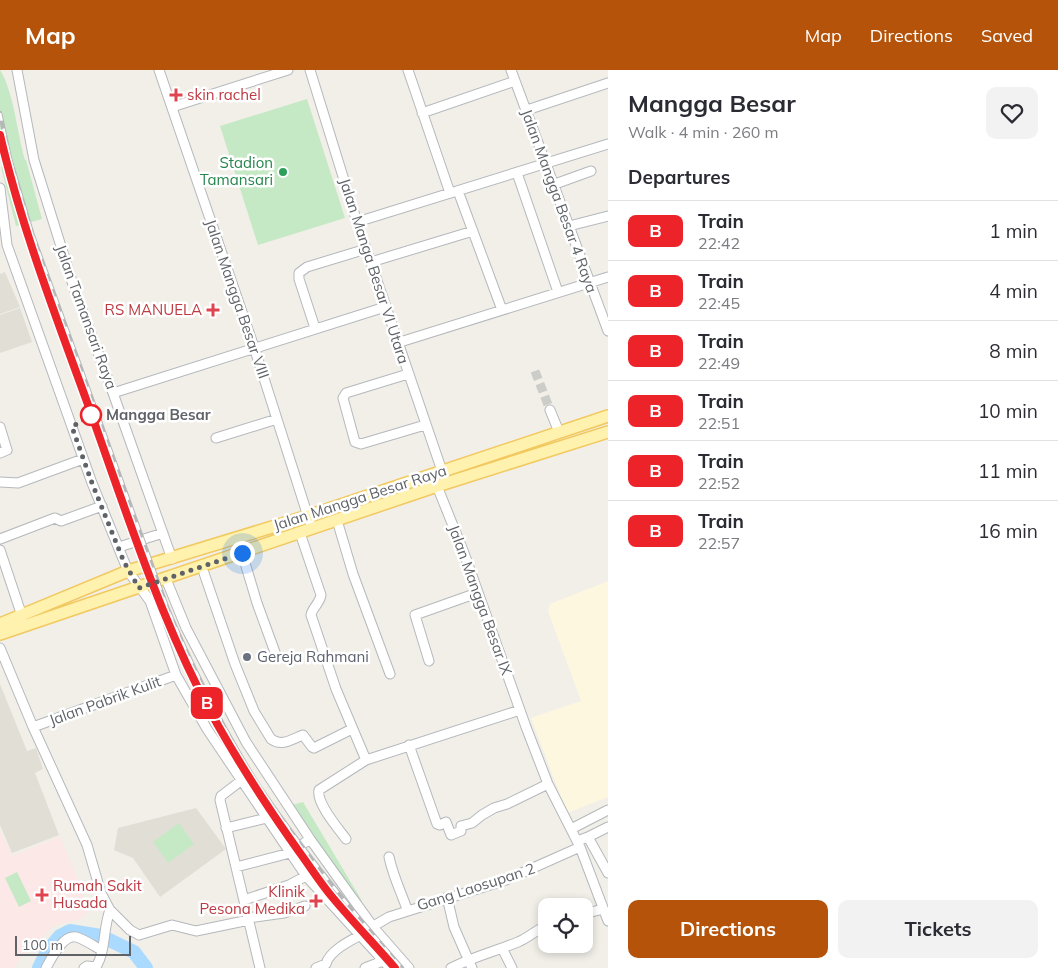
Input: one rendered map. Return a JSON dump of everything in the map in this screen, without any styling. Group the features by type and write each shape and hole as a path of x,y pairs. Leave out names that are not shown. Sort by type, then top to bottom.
{"main road":[{"name":"Jalan Mangga Besar Raya","path":"0,624 128,571 308,516 608,416"},
{"name":"Jalan Mangga Besar Raya","path":"0,634 312,529 368,513 437,486 595,439"},
{"path":"106,580 114,588 113,596"}],"street":[{"name":"Jalan Tamansari Raya","path":"17,70 34,160 74,288 172,559"},
{"name":"Jalan Mangga Besar VIII","path":"159,70 254,347 312,529"},
{"path":"172,107 288,70"},
{"name":"Jalan Manga Besar VI Utara","path":"310,70 357,222 425,425 437,472"},
{"path":"408,70 422,112 454,192 473,231 501,308"},
{"name":"Jalan Mangga Besar 4 Raya","path":"511,70 555,184 589,283 608,331"},
{"path":"422,112 515,81"},
{"path":"526,110 608,83"},
{"path":"357,222 608,144"},
{"path":"555,184 591,171"},
{"path":"517,173 558,292"},
{"path":"0,188 4,247 83,459 128,571 150,601 176,675 207,729 306,876 390,968"},
{"path":"569,226 608,216"},
{"path":"371,262 473,231"},
{"path":"315,328 299,279 301,270 366,249"},
{"path":"397,343 501,308 608,277"},
{"path":"113,393 385,307"},
{"path":"408,374 344,395 343,398 355,442 361,444 425,425"},
{"path":"550,410 559,432"},
{"path":"216,438 277,419"},
{"path":"0,427 7,450 0,453"},
{"path":"0,482 18,483 83,459"},
{"name":"Jalan Mangga Besar IX","path":"437,472 437,486 464,553 526,727 548,784 573,828"},
{"path":"0,539 55,518 61,521 102,506"},
{"path":"339,526 353,574 390,674"},
{"path":"119,547 163,533"},
{"path":"300,533 322,596 320,602 310,615 352,729 366,760"},
{"path":"0,550 22,616"},
{"path":"242,553 257,603 276,655"},
{"path":"204,573 235,664 254,710 271,739 282,743 303,735 312,748 314,748 352,729"},
{"path":"166,579 186,628 246,742 310,839 409,968"},
{"path":"430,661 415,615 477,593"},
{"path":"0,648 33,727 80,828 102,893 110,910 130,930 139,935 172,925 196,931 284,913 305,906"},
{"name":"Jalan Pabrik Kulit","path":"33,727 176,675"},
{"path":"346,839 321,804 318,791 366,760 520,710"},
{"name":"Jalan Mangga Besar IX","path":"526,727 529,727 534,734 573,828"},
{"path":"409,745 437,824 440,825 446,822 451,835 461,831 461,826 472,823 494,808 548,784"},
{"path":"242,780 220,797 220,805 260,968"},
{"path":"608,810 573,828 608,921"},
{"path":"226,828 267,818"},
{"name":"Gang Laosupan 2","path":"316,968 326,964 327,959 335,950 376,926 388,916 506,880 579,844 608,827"},
{"path":"588,837 608,873"},
{"path":"236,867 290,853 310,839"},
{"path":"389,857 394,878 398,883 407,910"},
{"path":"244,900 282,887 306,876"},
{"path":"447,897 454,927 470,964"},
{"path":"593,912 603,909"},
{"path":"84,968 87,966 97,967 100,960 106,920 110,910"},
{"path":"451,968 470,964 521,941 538,930"},
{"path":"46,968 59,946 69,938 75,937 101,949"},
{"path":"502,948 512,968"},
{"path":"366,968 383,960"}],"shaded area":[{"path":"5,272 20,307 0,314 0,274"},
{"path":"20,308 32,342 0,353 0,315"},
{"path":"608,581 608,797 567,813 531,718 581,701 548,611 550,604"},
{"path":"0,684 27,751 36,748 43,769 35,773 59,835 12,853 0,825"},
{"path":"196,808 226,849 160,897 133,858 114,850 118,828"},
{"name":"Rumah Sakit Husada","path":"0,830 12,856 60,837 81,886 88,911 81,919 53,926 18,960 15,968 0,968"}],"green space":[{"path":"0,70 9,90 22,150 42,219 16,226 1,167 4,166 0,145"},
{"name":"Stadion Tamansari","path":"307,99 345,218 258,245 220,126"},
{"path":"303,802 362,901 352,906 288,806"},
{"path":"179,823 194,844 168,863 153,842"},
{"path":"17,872 31,901 19,907 5,878"},
{"path":"327,884 338,896 331,902 320,890"}],"waterway":[{"path":"39,968 48,950 60,936 70,931 101,936 134,952 146,968"}],"tunnel":[{"path":"535,371 550,410"}],"railway":[{"path":"0,113 10,159 32,233 167,607 187,653 221,721 259,786 292,833 328,879 402,968"}],"train":[{"name":"B","path":"0,135 28,235 47,292 135,536 162,608 182,653 226,739 270,811 332,897 395,968"}],"place":[{"name":"skin rachel","path":"176,95"},
{"name":"Stadion Tamansari","path":"283,172"},
{"name":"RS MANUELA","path":"213,310"},
{"name":"Mangga Besar","path":"91,415"},
{"name":"Gereja Rahmani","path":"247,657"},
{"name":"Rumah Sakit Husada","path":"42,895"},
{"name":"Klinik Pesona Medika","path":"316,901"}],"route":[{"path":"91,415 72,427 124,562 139,588 242,553"}]}
